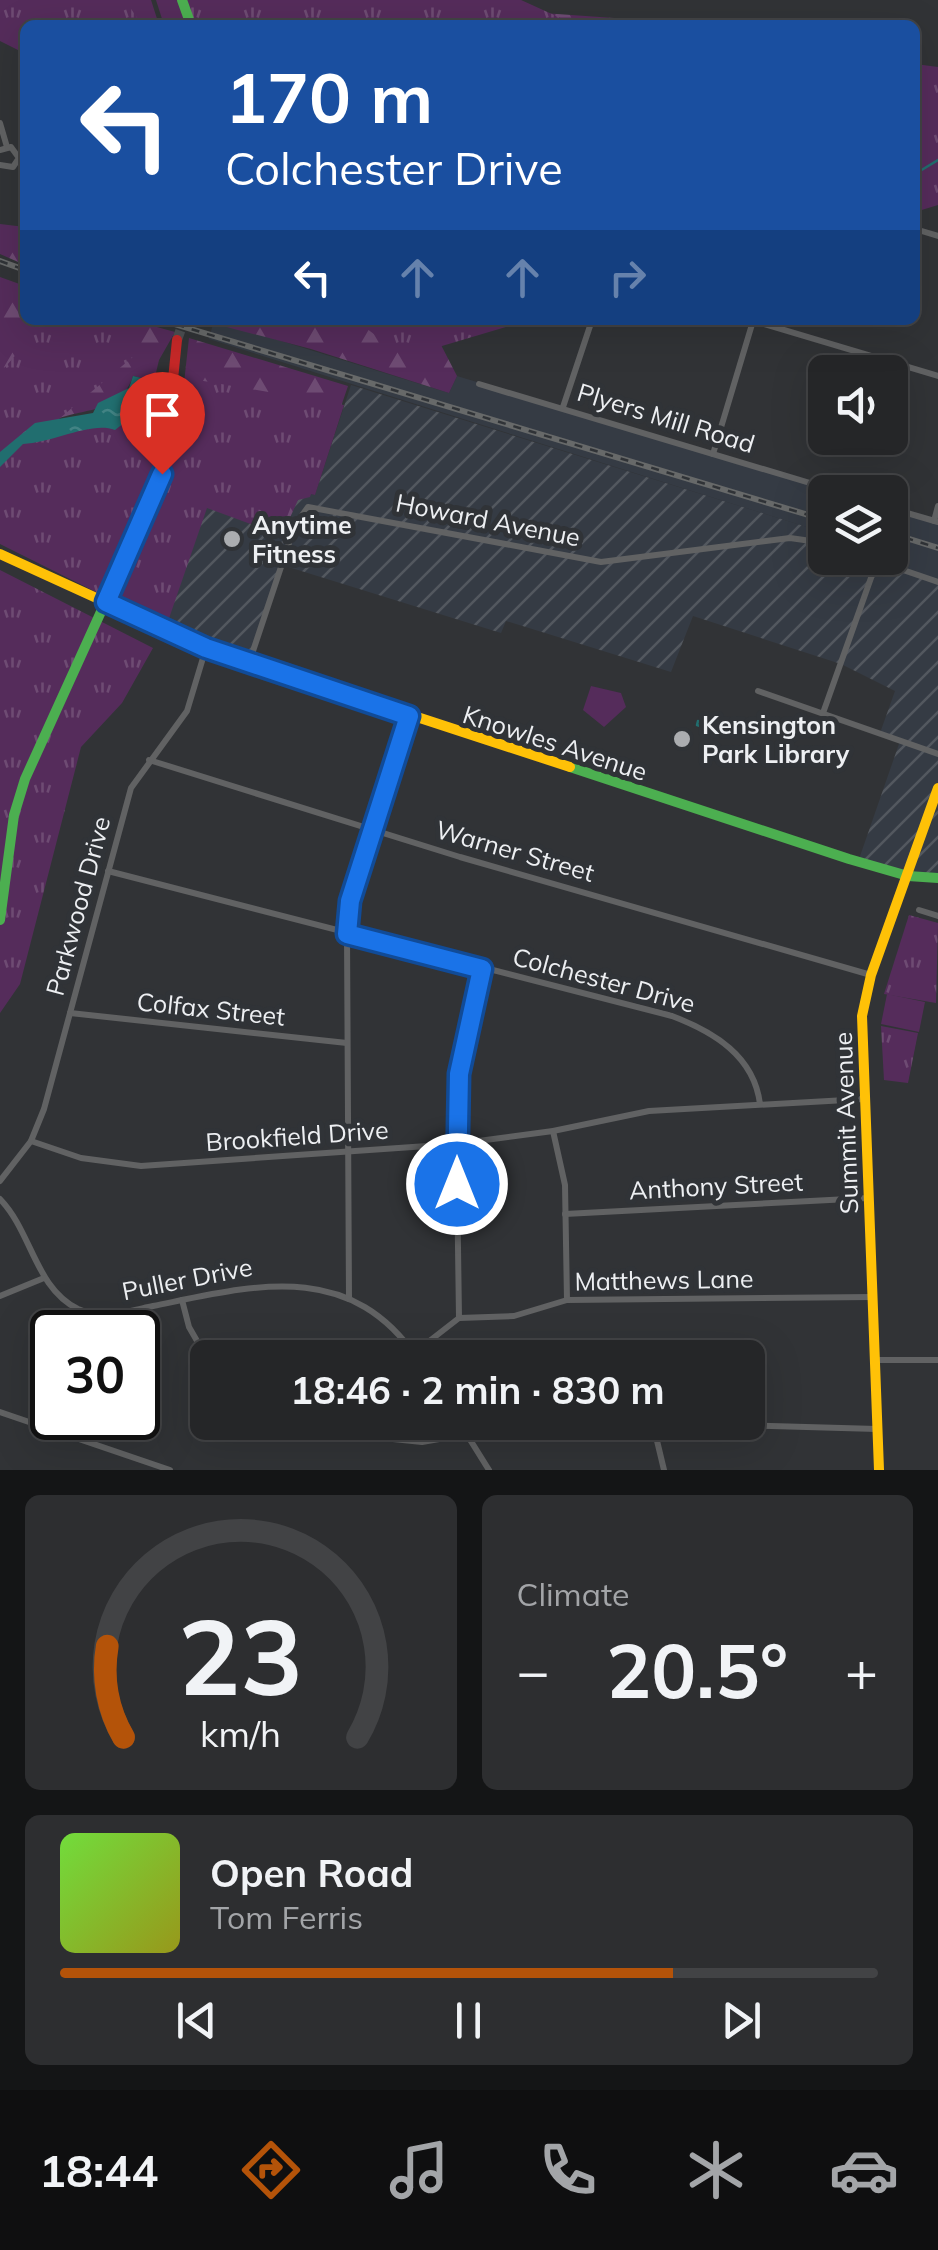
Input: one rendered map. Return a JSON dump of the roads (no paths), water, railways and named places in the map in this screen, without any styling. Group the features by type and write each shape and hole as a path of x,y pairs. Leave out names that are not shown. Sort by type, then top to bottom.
{"street":[{"path":"0,122 4,148 16,151 18,162 10,168 0,166"},
{"path":"562,408 590,325"},
{"path":"713,454 751,325"},
{"path":"769,325 938,376"},
{"path":"0,920 14,816 25,779 162,474 177,340"},
{"name":"Plyers Mill Road","path":"480,384 808,482"},
{"path":"908,513 936,522 938,506"},
{"name":"Howard Avenue","path":"249,662 295,525 308,508 590,561 630,561 790,538 808,541"},
{"name":"Knowles Avenue","path":"0,554 206,648 908,876 938,878"},
{"path":"908,571 938,582"},
{"path":"824,713 873,575"},
{"name":"Parkwood Drive","path":"0,1180 31,1142 131,788 187,711 206,648"},
{"path":"758,691 938,754"},
{"path":"349,1299 350,901 409,716"},
{"name":"Warner Street","path":"149,760 373,830 871,974"},
{"name":"Summit Avenue","path":"878,1470 862,1016 871,974 938,788"},
{"name":"Colchester Drive","path":"108,871 701,1026 722,1040 753,1074 760,1104"},
{"path":"919,910 938,916"},
{"path":"433,1340 459,1318 459,1074 482,969"},
{"name":"Colfax Street","path":"70,1014 347,1043"},
{"name":"Brookfield Drive","path":"31,1142 80,1158 141,1166 456,1144 553,1131 649,1111 865,1099"},
{"path":"553,1131 564,1185 567,1300"},
{"name":"Anthony Street","path":"565,1214 869,1198"},
{"name":"Puller Drive","path":"0,1199 31,1246 44,1278 63,1300 82,1311 118,1314 273,1284 310,1286 349,1299 403,1340"},
{"path":"0,1296 44,1278"},
{"name":"Matthews Lane","path":"459,1318 514,1316 567,1300 872,1297"},
{"path":"182,1300 196,1340"},
{"path":"875,1360 938,1360"},
{"path":"0,1412 170,1470"},
{"path":"765,1426 877,1429"},
{"path":"470,1440 489,1470"},
{"path":"657,1440 664,1470"}],"water":[{"path":"133,376 154,381 153,400 115,430 95,428 23,444 0,467 0,452 35,423 93,413 98,403 129,388"}],"waterway":[{"path":"920,171 938,160"},
{"path":"698,721 697,725 735,737"}],"tunnel":[{"path":"177,340 182,325"}],"railway":[{"path":"0,261 20,268"},
{"path":"178,325 808,515"},
{"path":"908,539 938,548"}],"place":[{"name":"Anytime Fitness","path":"232,539"},
{"name":"Kensington Park Library","path":"682,739"}]}
